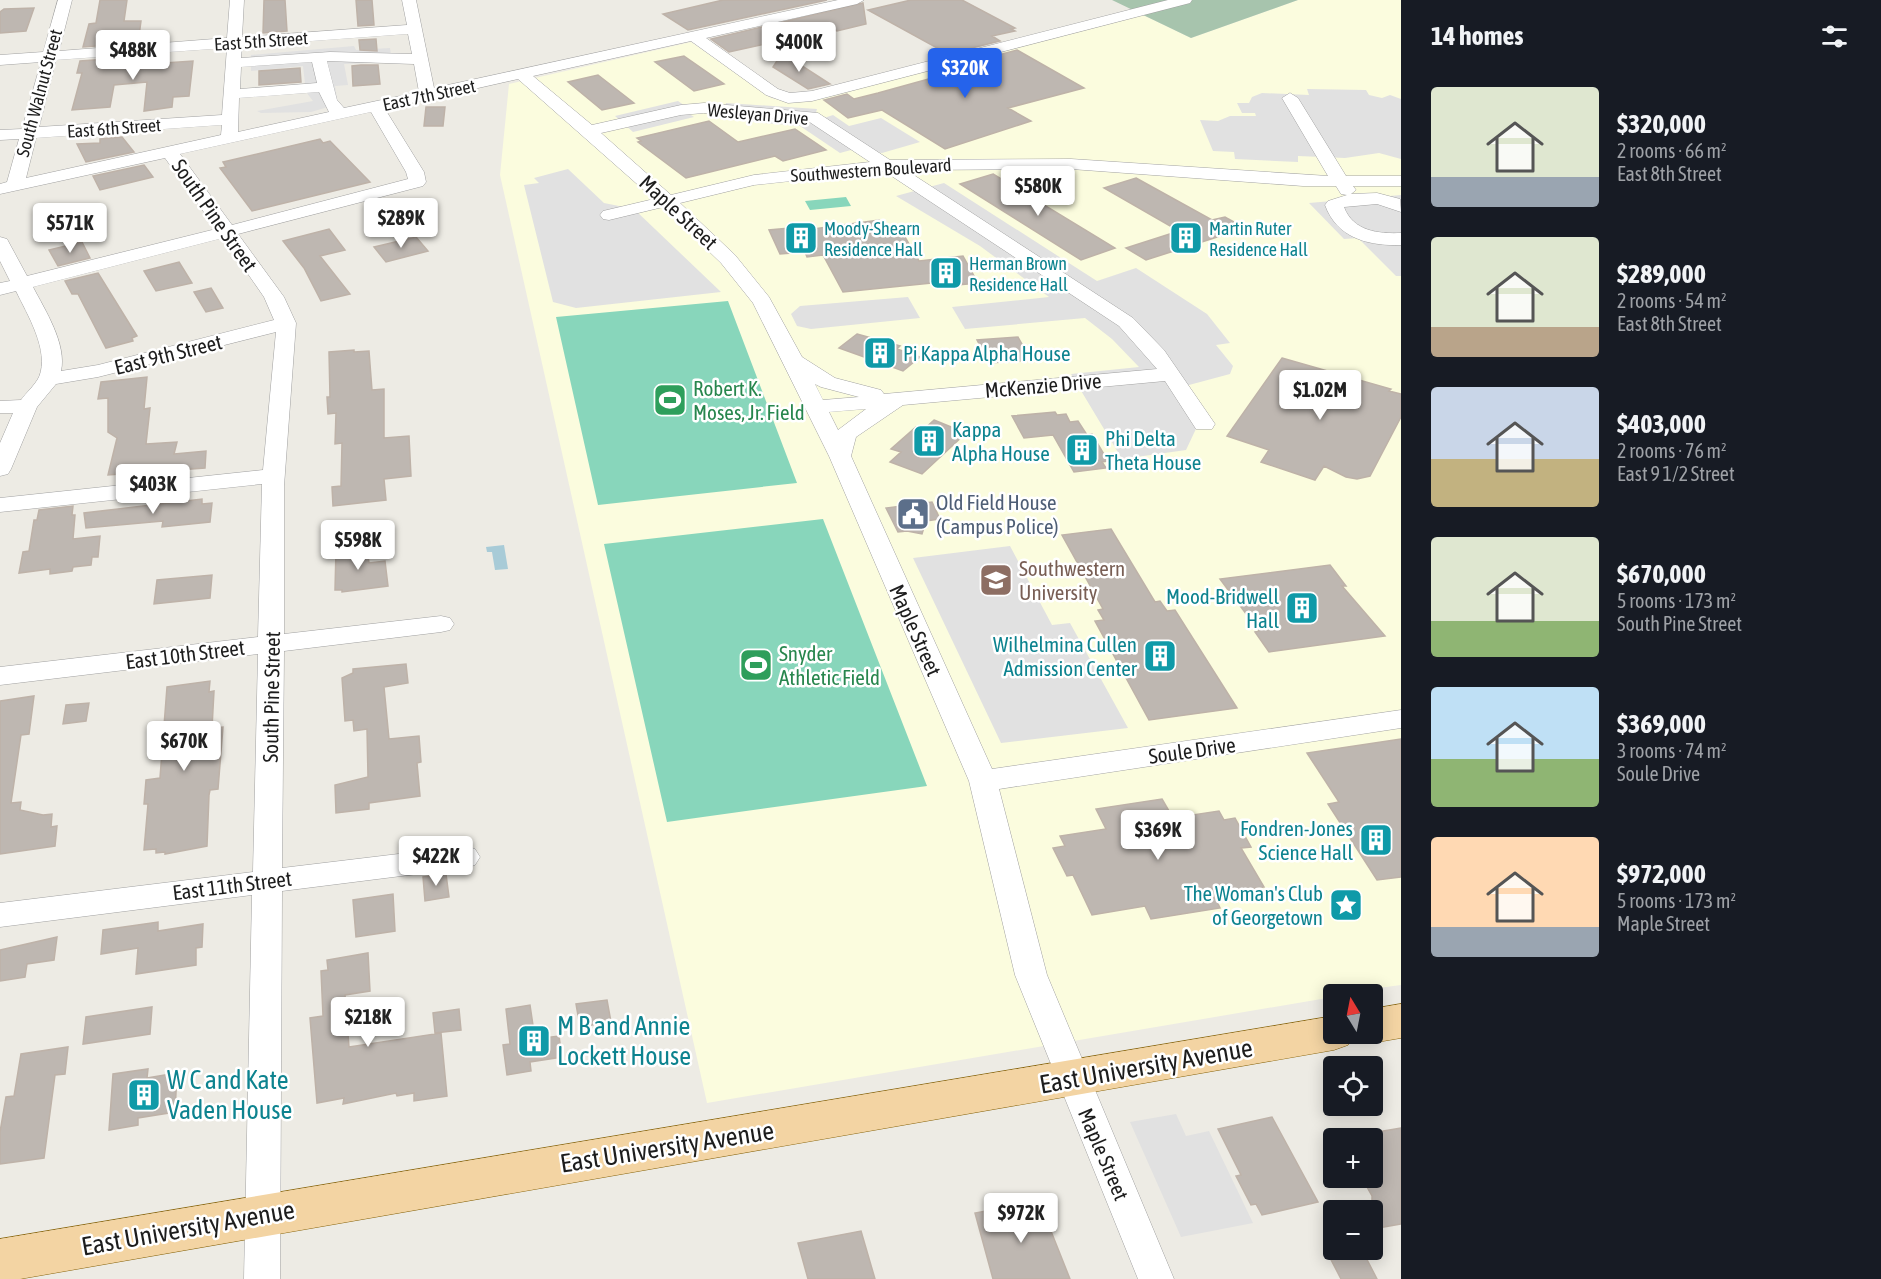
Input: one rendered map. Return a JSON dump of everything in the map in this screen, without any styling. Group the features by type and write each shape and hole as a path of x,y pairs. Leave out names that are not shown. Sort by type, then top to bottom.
{"main road":[{"path":"1383,1024 1401,1021"},
{"name":"East University Avenue","path":"0,1261 262,1214 1073,1080 1323,1035"}],"street":[{"name":"South Walnut Street","path":"7,187 27,133 65,0"},
{"path":"229,138 228,120 237,0"},
{"path":"409,0 428,96"},
{"name":"East 7th Street","path":"7,187 857,0"},
{"path":"1126,0 1146,10"},
{"path":"695,37 772,92 788,98 823,93 1185,0"},
{"name":"East 5th Street","path":"0,60 414,29"},
{"path":"232,63 355,55 393,60 420,59"},
{"path":"317,57 322,63 324,87 334,108 341,114"},
{"name":"Maple Street","path":"522,75 667,200 743,276 762,301 840,456 983,781 1031,975 1156,1279"},
{"path":"230,94 324,87"},
{"path":"1290,98 1339,182 1356,199"},
{"path":"0,289 403,188 417,182 415,172 376,106"},
{"name":"Wesleyan Drive","path":"588,131 681,110 727,109 812,116 1126,322 1157,354 1204,424"},
{"name":"East 6th Street","path":"0,135 228,120"},
{"name":"South Pine Street","path":"170,152 225,232 274,297 286,323 274,476 262,1279"},
{"name":"Southwestern Boulevard","path":"609,215 754,180 889,165 1071,164 1339,182 1401,181"},
{"path":"1401,207 1384,201 1356,199 1334,205 1340,219 1361,236 1401,239"},
{"path":"0,243 47,336 53,360 49,379 27,406 0,469"},
{"name":"East 9th Street","path":"49,379 98,371 286,323"},
{"name":"McKenzie Drive","path":"793,360 815,376 843,387 870,393 917,397"},
{"name":"McKenzie Drive","path":"817,407 1170,374"},
{"name":"McKenzie Drive","path":"840,456 846,434 874,413 917,397"},
{"path":"0,407 27,406"},
{"path":"0,505 274,476"},
{"name":"East 10th Street","path":"0,676 441,624"},
{"name":"Soule Drive","path":"983,781 1401,719"},
{"name":"East 11th Street","path":"0,915 465,856"}],"shaded area":[{"path":"1112,0 1298,0 1191,38"},
{"name":"Southwestern University","path":"1298,0 1401,0 1401,985 1383,987 1383,984 1323,984 1323,999 707,1103 500,175 509,84 691,42 771,98 792,102 1143,15 1191,38"},
{"path":"354,46 356,50 390,48 392,62 344,64 348,85 335,86 338,104 311,112 261,113 257,111 313,101 306,92 303,66 251,71 251,55"},
{"path":"1307,89 1366,90 1369,95 1382,98 1390,95 1401,99 1401,159 1379,153 1345,158 1298,156 1298,162 1235,159 1234,152 1213,151 1200,120 1218,121 1230,116 1256,116 1255,113 1242,113 1237,103 1249,103 1252,97 1262,93 1309,95"},
{"path":"678,101 685,106 725,108 726,103 817,109 815,116 824,118 833,115 849,126 881,118 920,142 882,153 851,150 840,153 800,126 721,119 723,114 699,111 688,113 694,117 633,132 615,116"},
{"path":"568,169 604,203 634,209 721,292 576,308 553,302 524,185 539,183 534,178"},
{"path":"944,183 1097,281 1136,268 1207,314 1230,343 1216,345 1233,366 1230,374 1189,385 1186,392 1203,414 1186,450 1122,459 1071,374 1139,367 1112,339 1085,318 965,329 952,307 1049,297 980,246 896,196"},
{"path":"1401,195 1401,276 1396,276 1358,238 1344,239 1309,203"},
{"path":"908,297 920,318 811,329 797,326 791,314 800,306"},
{"path":"1010,546 1052,625 1070,623 1128,728 1001,743 913,558"},
{"path":"1176,1114 1186,1136 1209,1131 1253,1223 1181,1237 1130,1122"}],"green space":[{"path":"846,197 851,206 810,210 805,201"},
{"name":"Robert K. Moses, Jr. Field","path":"728,301 797,483 598,505 556,317"},
{"name":"Snyder Athletic Field","path":"823,519 927,786 667,822 604,544"}],"water":[{"path":"504,545 508,569 495,570 492,552 487,552 486,547"}],"building":[{"path":"100,0 127,0 124,21 141,21 138,43 83,47 89,24 96,23"},
{"path":"264,0 285,0 287,31 263,33"},
{"path":"356,0 372,0 374,25 358,26"},
{"path":"723,0 827,0 688,30 663,14"},
{"path":"911,0 962,0 1015,28 1011,29 1015,31 992,36 1000,41 948,54 868,10"},
{"path":"863,3 866,24 837,31 833,29 729,52 711,39"},
{"path":"34,8 26,31 0,33 0,12 4,9"},
{"path":"376,39 377,51 360,50 359,40"},
{"path":"1017,50 1084,88 1008,108 1031,121 945,149 882,110 848,118 824,100 847,94 854,99 878,93 972,67 965,64"},
{"path":"782,53 830,84 808,89 773,67"},
{"path":"164,55 164,63 193,61 189,96 173,97 172,107 144,111 147,82 114,85 110,107 72,110 82,73 77,73 80,61"},
{"path":"684,56 724,84 694,91 655,62"},
{"path":"378,65 380,84 353,86 352,66"},
{"path":"300,68 301,82 259,85 259,71"},
{"path":"598,75 634,103 602,110 568,82"},
{"path":"426,107 445,107 443,126 424,126"},
{"path":"709,121 738,142 795,129 826,150 783,161 775,156 686,178 638,142 641,141 637,138"},
{"path":"122,137 134,152 86,162 77,144 100,143 100,139"},
{"path":"320,139 323,143 330,141 370,182 252,211 220,168 226,167 223,162"},
{"path":"144,165 153,177 100,190 93,176"},
{"path":"993,174 1115,248 1081,260 960,184"},
{"path":"1136,178 1212,220 1225,217 1245,228 1146,260 1126,248 1179,231 1104,188"},
{"path":"879,220 883,226 898,225 919,261 963,256 978,283 935,287 932,283 843,292 823,255 807,257 805,252 780,254 769,230 812,226 813,229"},
{"path":"329,229 345,250 320,256 350,294 321,301 304,268 283,241"},
{"path":"416,237 428,251 386,262 374,247"},
{"path":"82,242 90,258 58,266 49,250"},
{"path":"179,262 192,283 156,291 144,271"},
{"path":"98,273 137,336 132,338 133,341 106,348 78,294 72,294 65,281"},
{"path":"211,288 223,308 206,312 194,292"},
{"name":"Pi Kappa Alpha House","path":"857,334 900,346 897,349 920,357 903,371 839,348"},
{"path":"1018,337 1031,360 989,363 977,340"},
{"path":"354,350 354,352 369,351 372,390 384,389 384,438 409,436 411,476 384,479 386,500 333,506 332,487 341,486 342,443 335,444 336,413 328,414 329,352"},
{"path":"1282,358 1391,389 1389,391 1401,394 1401,417 1370,476 1357,479 1346,477 1324,466 1315,480 1261,462 1269,450 1227,436"},
{"path":"147,377 144,409 150,408 146,444 177,442 174,454 206,451 205,468 108,475 117,438 108,432 108,398 98,399 101,382"},
{"name":"Phi Delta Theta House","path":"1055,412 1057,415 1066,414 1070,422 1078,421 1087,435 1092,434 1108,461 1102,462 1106,468 1074,472 1053,435 1024,438 1012,416"},
{"name":"Kappa Alpha House","path":"934,420 966,433 922,474 890,462 901,452 891,449 916,427 923,430"},
{"path":"202,499 202,504 212,503 210,522 162,527 163,521 86,528 84,513"},
{"name":"Old Field House (Campus Police)","path":"932,502 940,519 926,521 922,534 898,532 886,508"},
{"path":"73,506 72,515 75,515 73,539 100,536 98,557 92,557 91,565 73,567 72,571 50,574 50,569 19,573 23,552 29,551 34,520 37,520 39,510"},
{"name":"Wilhelmina Cullen Admission Center","path":"1111,529 1155,602 1160,601 1167,611 1175,610 1237,708 1149,720 1095,621 1104,620 1098,610 1103,609 1062,535"},
{"path":"367,546 369,563 385,561 388,586 342,592 342,590 335,590 336,550"},
{"name":"Mood-Bridwell Hall","path":"1330,565 1346,586 1342,586 1385,636 1269,652 1255,632 1259,631 1220,579"},
{"path":"212,575 210,598 154,604 157,580"},
{"path":"406,664 408,683 384,687 389,739 419,736 421,762 417,763 420,796 369,803 369,809 336,813 335,785 368,777 367,729 354,731 353,720 345,721 342,678 353,673 353,669"},
{"path":"210,681 209,692 214,691 212,728 223,727 218,789 210,790 209,795 207,846 165,854 165,852 156,853 156,849 144,850 148,804 144,804 146,780 160,778 167,687"},
{"path":"34,696 29,734 21,735 11,803 21,802 20,810 43,815 52,814 51,827 57,826 55,846 0,854 0,701"},
{"path":"89,703 86,721 63,724 66,705"},
{"name":"Fondren-Jones Science Hall","path":"1401,739 1401,877 1377,880 1328,804 1339,802 1307,753"},
{"path":"1162,799 1173,818 1219,811 1224,820 1235,818 1251,847 1241,848 1264,887 1214,895 1220,908 1151,919 1145,906 1092,915 1073,875 1067,876 1053,848 1065,846 1060,836 1106,829 1096,809"},
{"path":"446,874 449,897 425,901 423,877"},
{"path":"393,894 395,931 356,937 353,900"},
{"path":"158,922 158,931 203,924 202,947 196,948 196,965 136,974 138,948 101,954 103,930"},
{"path":"57,937 54,960 27,964 25,977 0,981 0,950"},
{"path":"368,953 370,991 345,995 349,1047 441,1033 447,1096 414,1101 414,1093 397,1096 396,1093 343,1104 344,1098 317,1103 310,1018 323,1016 321,971 328,970 327,960"},
{"path":"607,1000 611,1022 580,1027 576,1004"},
{"name":"M B and Annie Lockett House","path":"530,1005 535,1039 559,1036 562,1057 530,1062 531,1071 507,1075 503,1045 510,1044 506,1009"},
{"path":"152,1007 150,1034 83,1044 86,1017"},
{"path":"459,1009 461,1030 435,1033 433,1013"},
{"path":"68,1047 65,1074 55,1075 44,1158 0,1164 0,1132 6,1097 14,1096 21,1054"},
{"name":"W C and Kate Vaden House","path":"148,1069 147,1078 177,1073 175,1112 138,1118 138,1125 109,1130 113,1074"},
{"path":"1272,1117 1318,1202 1262,1215 1256,1204 1251,1205 1236,1176 1241,1175 1218,1129"},
{"path":"1401,1128 1401,1224 1383,1227 1383,1200 1372,1200 1368,1188 1383,1188 1383,1131"},
{"path":"1039,1201 1070,1279 993,1279 975,1213"},
{"path":"861,1231 875,1279 808,1279 798,1243"},
{"path":"1331,1260 1367,1260 1377,1279 1341,1279"}],"place":[{"name":"Moody-Shearn Residence Hall","path":"801,238"},
{"name":"Martin Ruter Residence Hall","path":"1186,238"},
{"name":"Herman Brown Residence Hall","path":"946,273"},
{"name":"Pi Kappa Alpha House","path":"880,353"},
{"name":"Robert K. Moses, Jr. Field","path":"670,400"},
{"name":"Kappa Alpha House","path":"929,441"},
{"name":"Phi Delta Theta House","path":"1082,450"},
{"name":"Old Field House (Campus Police)","path":"913,514"},
{"name":"Southwestern University","path":"996,580"},
{"name":"Mood-Bridwell Hall","path":"1302,608"},
{"name":"Wilhelmina Cullen Admission Center","path":"1160,656"},
{"name":"Snyder Athletic Field","path":"756,665"},
{"name":"Fondren-Jones Science Hall","path":"1376,840"},
{"name":"The Woman's Club of Georgetown","path":"1346,905"},
{"name":"M B and Annie Lockett House","path":"534,1041"},
{"name":"W C and Kate Vaden House","path":"144,1095"}]}
